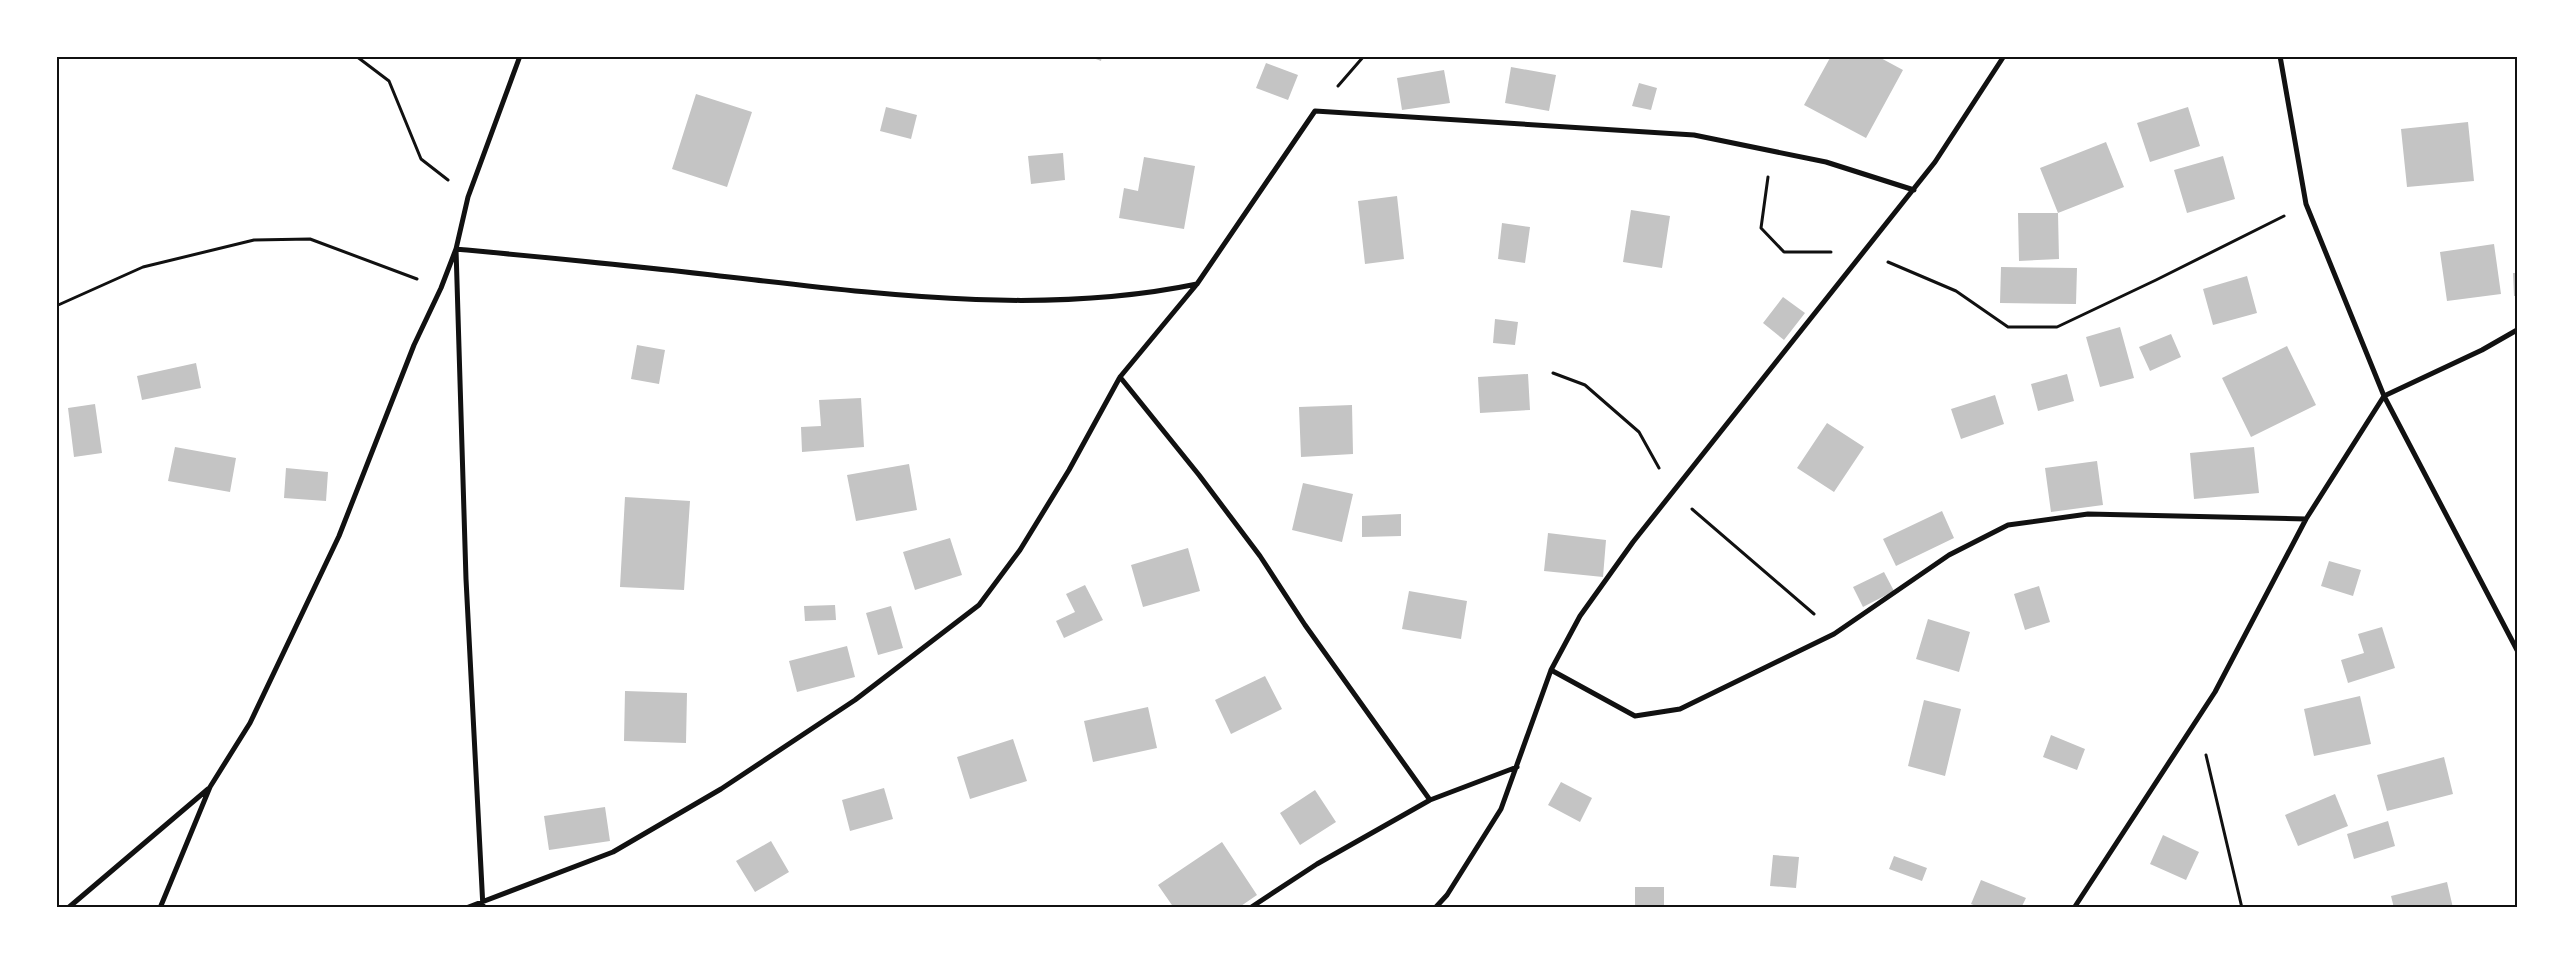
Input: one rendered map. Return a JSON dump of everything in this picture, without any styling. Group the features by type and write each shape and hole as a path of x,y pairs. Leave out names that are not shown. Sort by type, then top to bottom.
{"street":[{"path":"160,908 210,787 250,722 339,536 414,345 441,288 456,249 468,197 520,56"},
{"path":"1435,908 1447,895 1501,809 1551,670 1580,616 1633,542 1914,190 1965,118 2004,56"},
{"path":"2280,56 2306,204 2384,396 2517,650"},
{"path":"466,908 613,852 721,789 855,700 979,605 1020,550 1069,470 1120,377 1197,284 1315,111 1694,135 1826,162 1914,190"},
{"path":"456,249 814,287 978,300 1068,300 1159,292 1197,284"},
{"path":"456,249 466,579 482,902 484,908"},
{"path":"2074,908 2215,692 2306,519 2384,396 2482,350 2517,330"},
{"path":"1120,377 1199,475 1260,556 1305,625 1430,800"},
{"path":"1551,670 1635,716 1680,709 1834,634 1949,555 2008,525 2088,514 2306,519"},
{"path":"1250,908 1317,864 1430,800 1517,767"},
{"path":"68,908 210,787"}],"path":[{"path":"356,56 388,81 421,159 468,197"},
{"path":"1772,151 1760,228 1784,252 1863,252 1956,291 2008,326 2057,327 2156,280 2306,204"},
{"path":"56,306 142,266 254,240 310,239 441,288"},
{"path":"2197,719 2242,908"}],"building":[{"path":"1088,56 1102,56 1101,61"},
{"path":"1831,56 1877,56 1903,70 1866,138 1804,105"},
{"path":"1266,63 1298,75 1288,100 1256,88"},
{"path":"1511,67 1556,75 1549,111 1505,103"},
{"path":"1444,70 1450,103 1402,110 1397,78"},
{"path":"1639,83 1657,88 1651,110 1632,106"},
{"path":"696,94 752,112 727,187 672,169"},
{"path":"886,107 917,115 911,139 880,131"},
{"path":"2188,107 2200,146 2150,162 2137,123"},
{"path":"2468,122 2474,181 2407,187 2401,129"},
{"path":"2106,142 2124,187 2058,213 2040,168"},
{"path":"1063,153 1065,180 1031,184 1028,156"},
{"path":"2223,156 2235,199 2187,213 2174,170"},
{"path":"1144,157 1195,166 1184,229 1119,218 1124,188 1138,191"},
{"path":"1397,196 1404,259 1365,264 1358,201"},
{"path":"1631,210 1670,216 1662,268 1623,262"},
{"path":"2018,213 2058,213 2059,259 2019,261"},
{"path":"1502,223 1530,227 1525,263 1498,259"},
{"path":"2494,244 2501,294 2447,301 2440,252"},
{"path":"2001,267 2077,268 2076,304 2000,303"},
{"path":"2513,273 2517,273 2517,296 2514,296"},
{"path":"2247,276 2257,313 2213,325 2203,289"},
{"path":"1783,297 1805,313 1784,340 1763,323"},
{"path":"1495,319 1518,322 1515,345 1493,343"},
{"path":"2120,327 2134,378 2100,387 2086,337"},
{"path":"2171,334 2181,357 2150,371 2139,347"},
{"path":"637,345 665,350 659,384 631,379"},
{"path":"2287,346 2316,405 2251,437 2222,378"},
{"path":"196,363 201,388 142,400 137,376"},
{"path":"1528,374 1530,410 1480,413 1478,377"},
{"path":"2067,374 2074,401 2038,411 2031,384"},
{"path":"1995,395 2004,424 1961,439 1951,409"},
{"path":"861,398 864,447 802,452 801,427 821,426 819,400"},
{"path":"95,404 102,453 74,457 68,408"},
{"path":"1352,405 1353,454 1301,457 1299,407"},
{"path":"1827,423 1864,447 1834,492 1797,468"},
{"path":"175,447 236,458 230,492 168,481"},
{"path":"2254,447 2259,493 2194,499 2190,453"},
{"path":"2097,461 2103,505 2051,512 2045,468"},
{"path":"909,464 917,510 856,521 847,475"},
{"path":"286,468 328,472 326,501 284,498"},
{"path":"1303,483 1353,494 1342,542 1292,530"},
{"path":"625,497 690,501 684,590 620,587"},
{"path":"1942,511 1954,538 1896,566 1883,539"},
{"path":"1401,514 1401,536 1362,537 1362,516"},
{"path":"1548,533 1606,540 1603,577 1544,571"},
{"path":"950,538 962,575 915,590 903,552"},
{"path":"1188,548 1200,591 1143,607 1131,565"},
{"path":"2329,561 2361,570 2353,596 2321,586"},
{"path":"1884,572 1894,591 1863,607 1853,587"},
{"path":"1085,585 1103,620 1064,638 1056,621 1075,612 1066,594"},
{"path":"2039,586 2050,622 2025,630 2014,594"},
{"path":"1409,591 1467,601 1461,639 1402,629"},
{"path":"835,605 836,620 805,621 804,606"},
{"path":"891,606 903,648 878,655 866,613"},
{"path":"1928,619 1970,632 1959,672 1916,659"},
{"path":"2382,627 2395,668 2348,683 2341,660 2364,653 2358,634"},
{"path":"847,646 855,677 797,692 789,661"},
{"path":"1265,676 1282,709 1231,734 1215,700"},
{"path":"625,691 687,693 686,743 624,741"},
{"path":"2360,696 2371,744 2314,756 2304,709"},
{"path":"1924,700 1961,709 1945,776 1908,766"},
{"path":"1148,707 1157,748 1093,762 1084,721"},
{"path":"2051,735 2085,749 2077,770 2043,757"},
{"path":"1013,739 1027,781 970,799 957,757"},
{"path":"2444,757 2453,794 2387,811 2377,775"},
{"path":"1561,782 1592,798 1580,822 1548,805"},
{"path":"884,788 893,819 850,831 842,800"},
{"path":"1315,790 1336,822 1300,845 1280,813"},
{"path":"2335,794 2348,826 2298,846 2285,815"},
{"path":"605,807 610,841 549,850 544,816"},
{"path":"2388,821 2395,846 2354,859 2347,834"},
{"path":"2163,835 2199,852 2186,880 2150,864"},
{"path":"771,841 789,872 755,892 736,861"},
{"path":"1222,842 1257,895 1238,908 1174,908 1158,885"},
{"path":"1773,855 1799,857 1796,888 1770,886"},
{"path":"1894,856 1927,868 1922,881 1889,869"},
{"path":"1981,880 2026,898 2021,908 1981,908 1971,904"},
{"path":"2447,882 2453,908 2394,908 2391,896"},
{"path":"1635,887 1664,887 1664,908 1635,908"}]}
